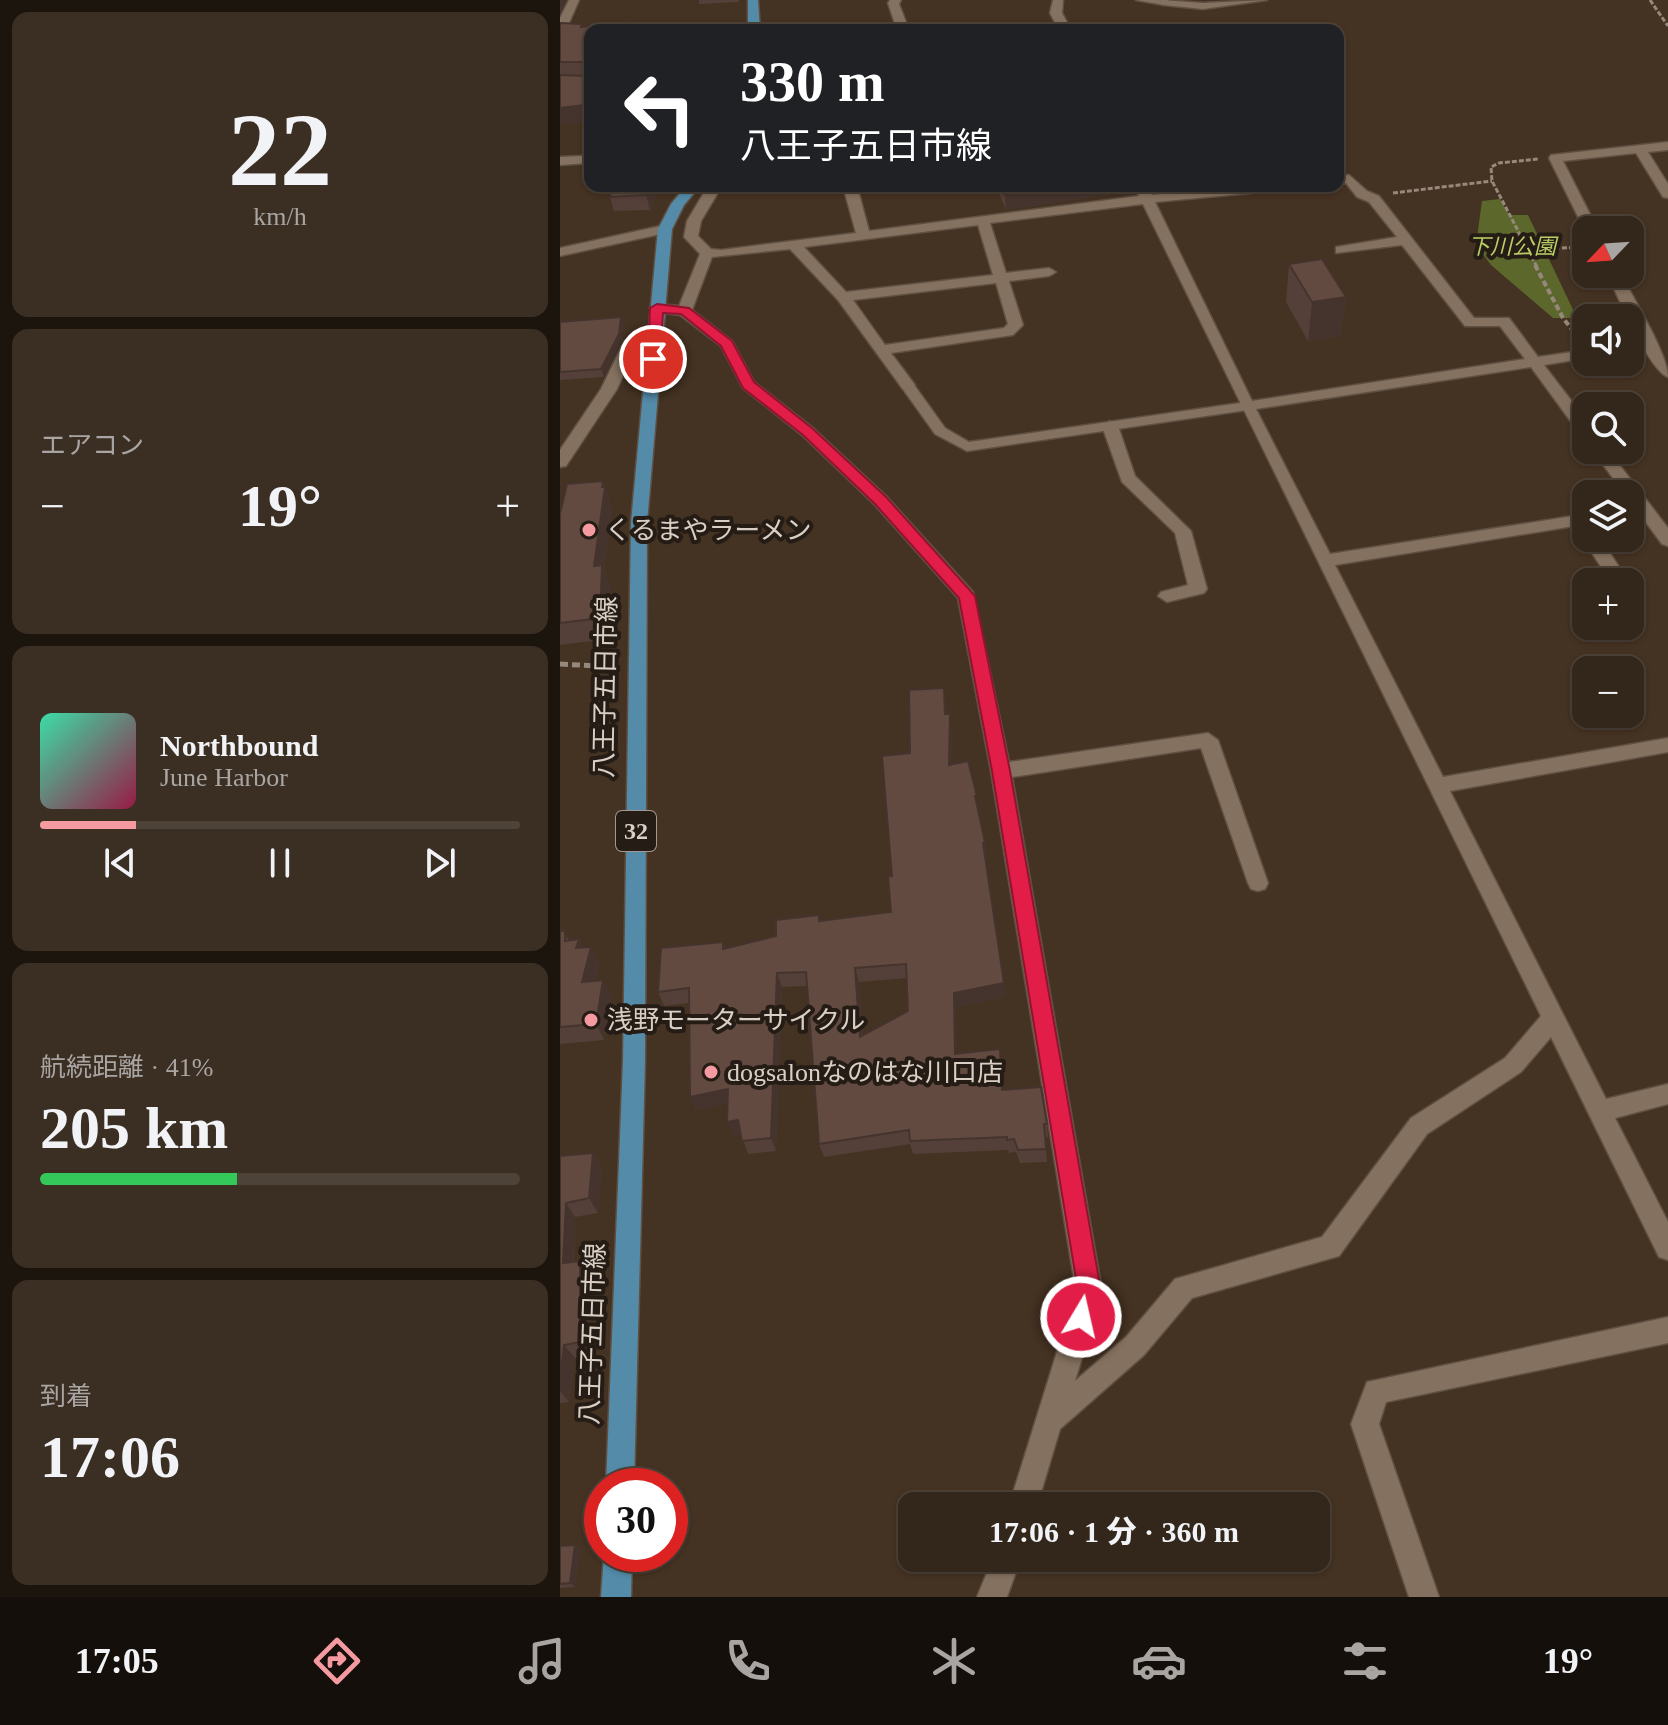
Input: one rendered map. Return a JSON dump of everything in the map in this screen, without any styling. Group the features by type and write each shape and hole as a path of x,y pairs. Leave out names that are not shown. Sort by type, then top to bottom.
{"main road":[{"path":"753,0 754,24"},
{"name":"八王子五日市線","path":"621,1468 635,1046 639,523 665,229 688,192"},
{"path":"616,1597 617,1572"}],"street":[{"path":"574,0 560,32 575,33"},
{"path":"896,0 893,3 901,24"},
{"path":"1058,0 1056,13 1062,24"},
{"path":"1141,0 1164,2"},
{"path":"1584,216 1555,158 1668,146"},
{"path":"1640,149 1668,194"},
{"path":"560,161 584,158"},
{"path":"1344,179 1349,179 1362,194 1370,196 1470,323 1504,321 1572,412"},
{"path":"711,192 694,221 691,237 707,253 721,254 983,221 1145,193 1247,406 1668,1248"},
{"path":"852,192 863,234"},
{"path":"881,350 1008,332 1016,325 983,221"},
{"path":"560,252 604,246 643,232 665,229"},
{"path":"1341,250 1405,240"},
{"path":"794,245 843,297 907,385"},
{"path":"684,311 707,253"},
{"path":"843,297 1049,272"},
{"path":"1622,288 1660,350 1668,372"},
{"path":"657,308 684,311 727,344 748,385 808,432 880,500 967,596 1001,771 1089,1291 1027,1492"},
{"path":"560,462 609,389 631,342 655,333"},
{"path":"1247,406 1572,356"},
{"path":"1110,426 1128,478 1183,531 1198,589 1167,596"},
{"path":"1644,518 1668,540"},
{"path":"1324,561 1572,525"},
{"path":"1001,771 1208,740 1258,883"},
{"path":"1437,786 1668,745"},
{"path":"1049,1420 1135,1346 1184,1288 1330,1247 1419,1126 1513,1065 1553,1018"},
{"path":"1600,1111 1668,1094"},
{"path":"1424,1597 1365,1424 1376,1391 1668,1330"},
{"path":"992,1597 1002,1572"}],"lane":[{"path":"1164,2 1203,6 1262,0"},
{"path":"907,385 940,431 967,447 1247,406"}],"path":[{"path":"1650,0 1668,26"},
{"path":"1555,158 1499,163 1491,167 1492,181 1572,330"},
{"path":"1370,196 1492,181"},
{"path":"1527,250 1572,248"},
{"path":"560,664 617,667"}],"green space":[{"name":"下川公園","path":"1500,199 1509,215 1528,215 1572,307 1572,318 1553,318 1491,265 1482,253 1477,237 1482,201"}],"building":[{"path":"560,23 582,24 581,27 584,27 584,62 560,62"},
{"path":"560,75 584,76 584,105 560,108"},
{"path":"611,192 647,192 646,195 610,197"},
{"path":"1322,259 1346,297 1312,302 1289,264"},
{"path":"621,317 619,334 601,369 560,372 560,322"},
{"path":"603,481 602,487 605,487 594,566 602,565 600,618 560,623 560,514 567,484"},
{"path":"944,688 945,714 950,714 949,765 968,761 985,842 1004,983 954,993 955,1054 1000,1049 1002,1090 1041,1087 1047,1124 1044,1124 1046,1149 1018,1150 1014,1139 1007,1140 1007,1137 910,1141 909,1130 819,1144 806,972 777,973 771,1138 742,1141 738,1120 727,1122 728,1089 690,1097 689,988 658,992 661,948 723,942 723,949 776,936 776,920 819,915 819,921 891,912 888,876 892,876 882,756 910,753 909,690","holes":["906,964 908,1011 860,1037 855,968"]},
{"path":"560,931 565,931 565,941 579,939 576,948 591,947 582,982 603,980 596,1024 560,1027"},
{"path":"593,1153 589,1198 566,1203 563,1263 580,1261 580,1342 564,1345 560,1380 560,1156"},
{"path":"575,1545 570,1583 560,1584 560,1546"}],"place":[{"name":"くるまやラーメン","path":"589,530"},
{"name":"浅野モーターサイクル","path":"591,1020"},
{"name":"dogsalonなのはな川口店","path":"711,1072"}],"route":[{"path":"653,359 657,308 684,311 706,325 727,344 748,385 808,432 880,500 967,596 1001,771 1089,1291 1081,1317"}]}
